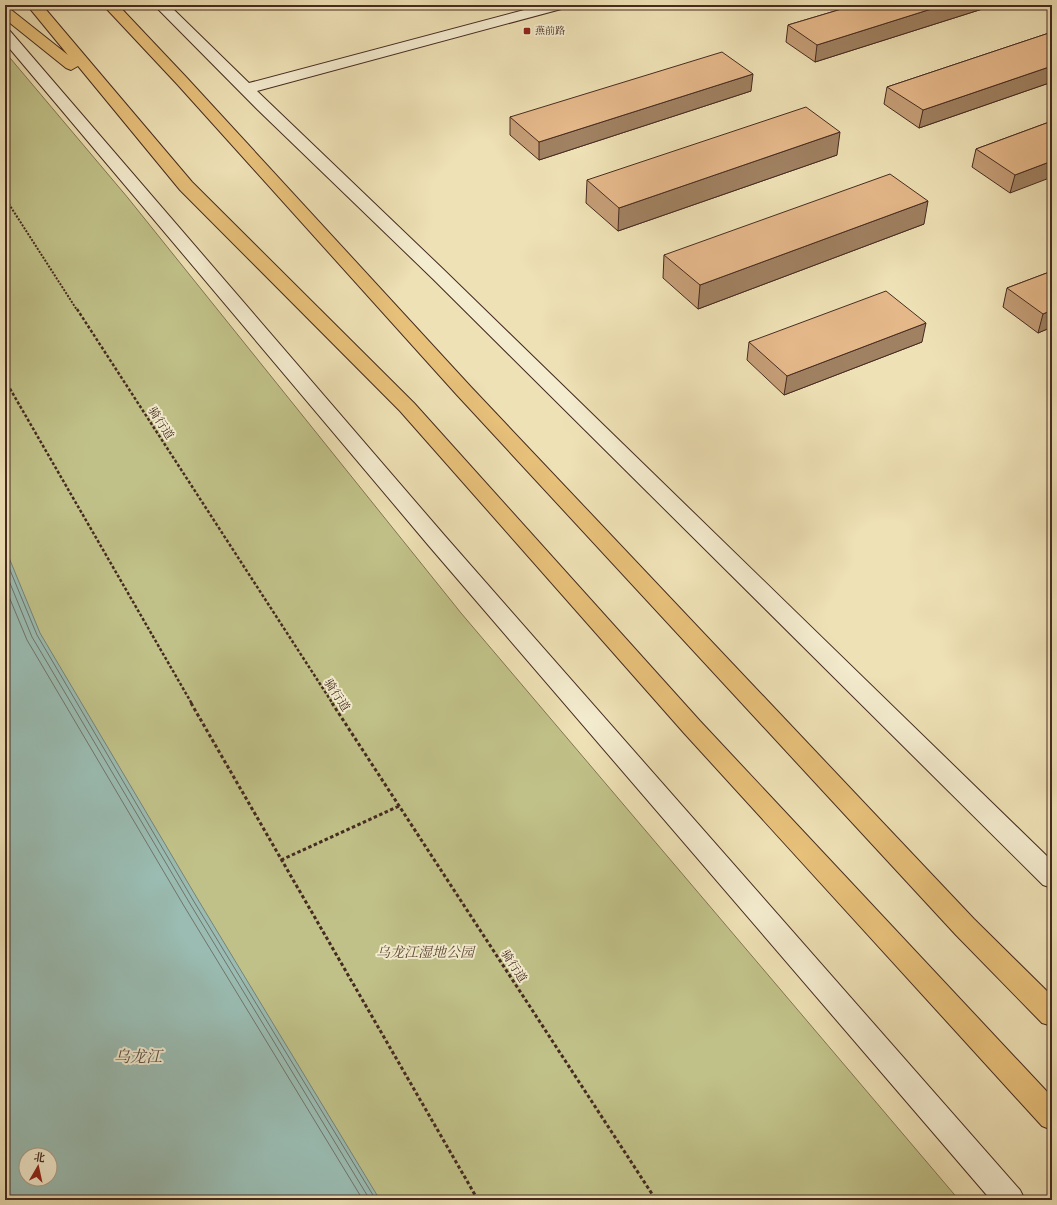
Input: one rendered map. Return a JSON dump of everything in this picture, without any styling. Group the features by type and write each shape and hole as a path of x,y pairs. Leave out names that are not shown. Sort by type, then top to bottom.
{"highway":[{"path":"34,5 186,186 406,407 692,727 1052,1117"},
{"path":"110,5 182,81 464,391 965,927 1052,1014"},
{"path":"5,12 108,93"}],"main road":[{"path":"161,5 438,274 1052,878"},
{"path":"246,89 560,5"},
{"path":"5,34 437,541 1010,1200"}],"path":[{"name":"骑行道","path":"5,198 656,1200"},
{"path":"5,380 478,1200"},
{"path":"281,860 399,806"}],"green space":[{"name":"乌龙江湿地公园","path":"5,52 128,198 461,613 959,1200 285,1200 5,719"}],"water":[{"name":"乌龙江","path":"5,548 40,633 197,898 380,1200 5,1200"}],"building":[{"path":"855,5 944,5 817,45 788,25"},
{"path":"1052,32 1052,66 923,110 887,87"},
{"path":"722,52 753,74 539,142 510,117"},
{"path":"806,107 840,132 619,208 587,180"},
{"path":"1052,121 1052,161 1015,175 976,149"},
{"path":"890,174 928,201 700,285 664,255"},
{"path":"1052,271 1052,310 1043,314 1007,288"},
{"path":"886,291 926,323 787,376 749,342"}],"place":[{"name":"燕前路","path":"527,31"}]}
